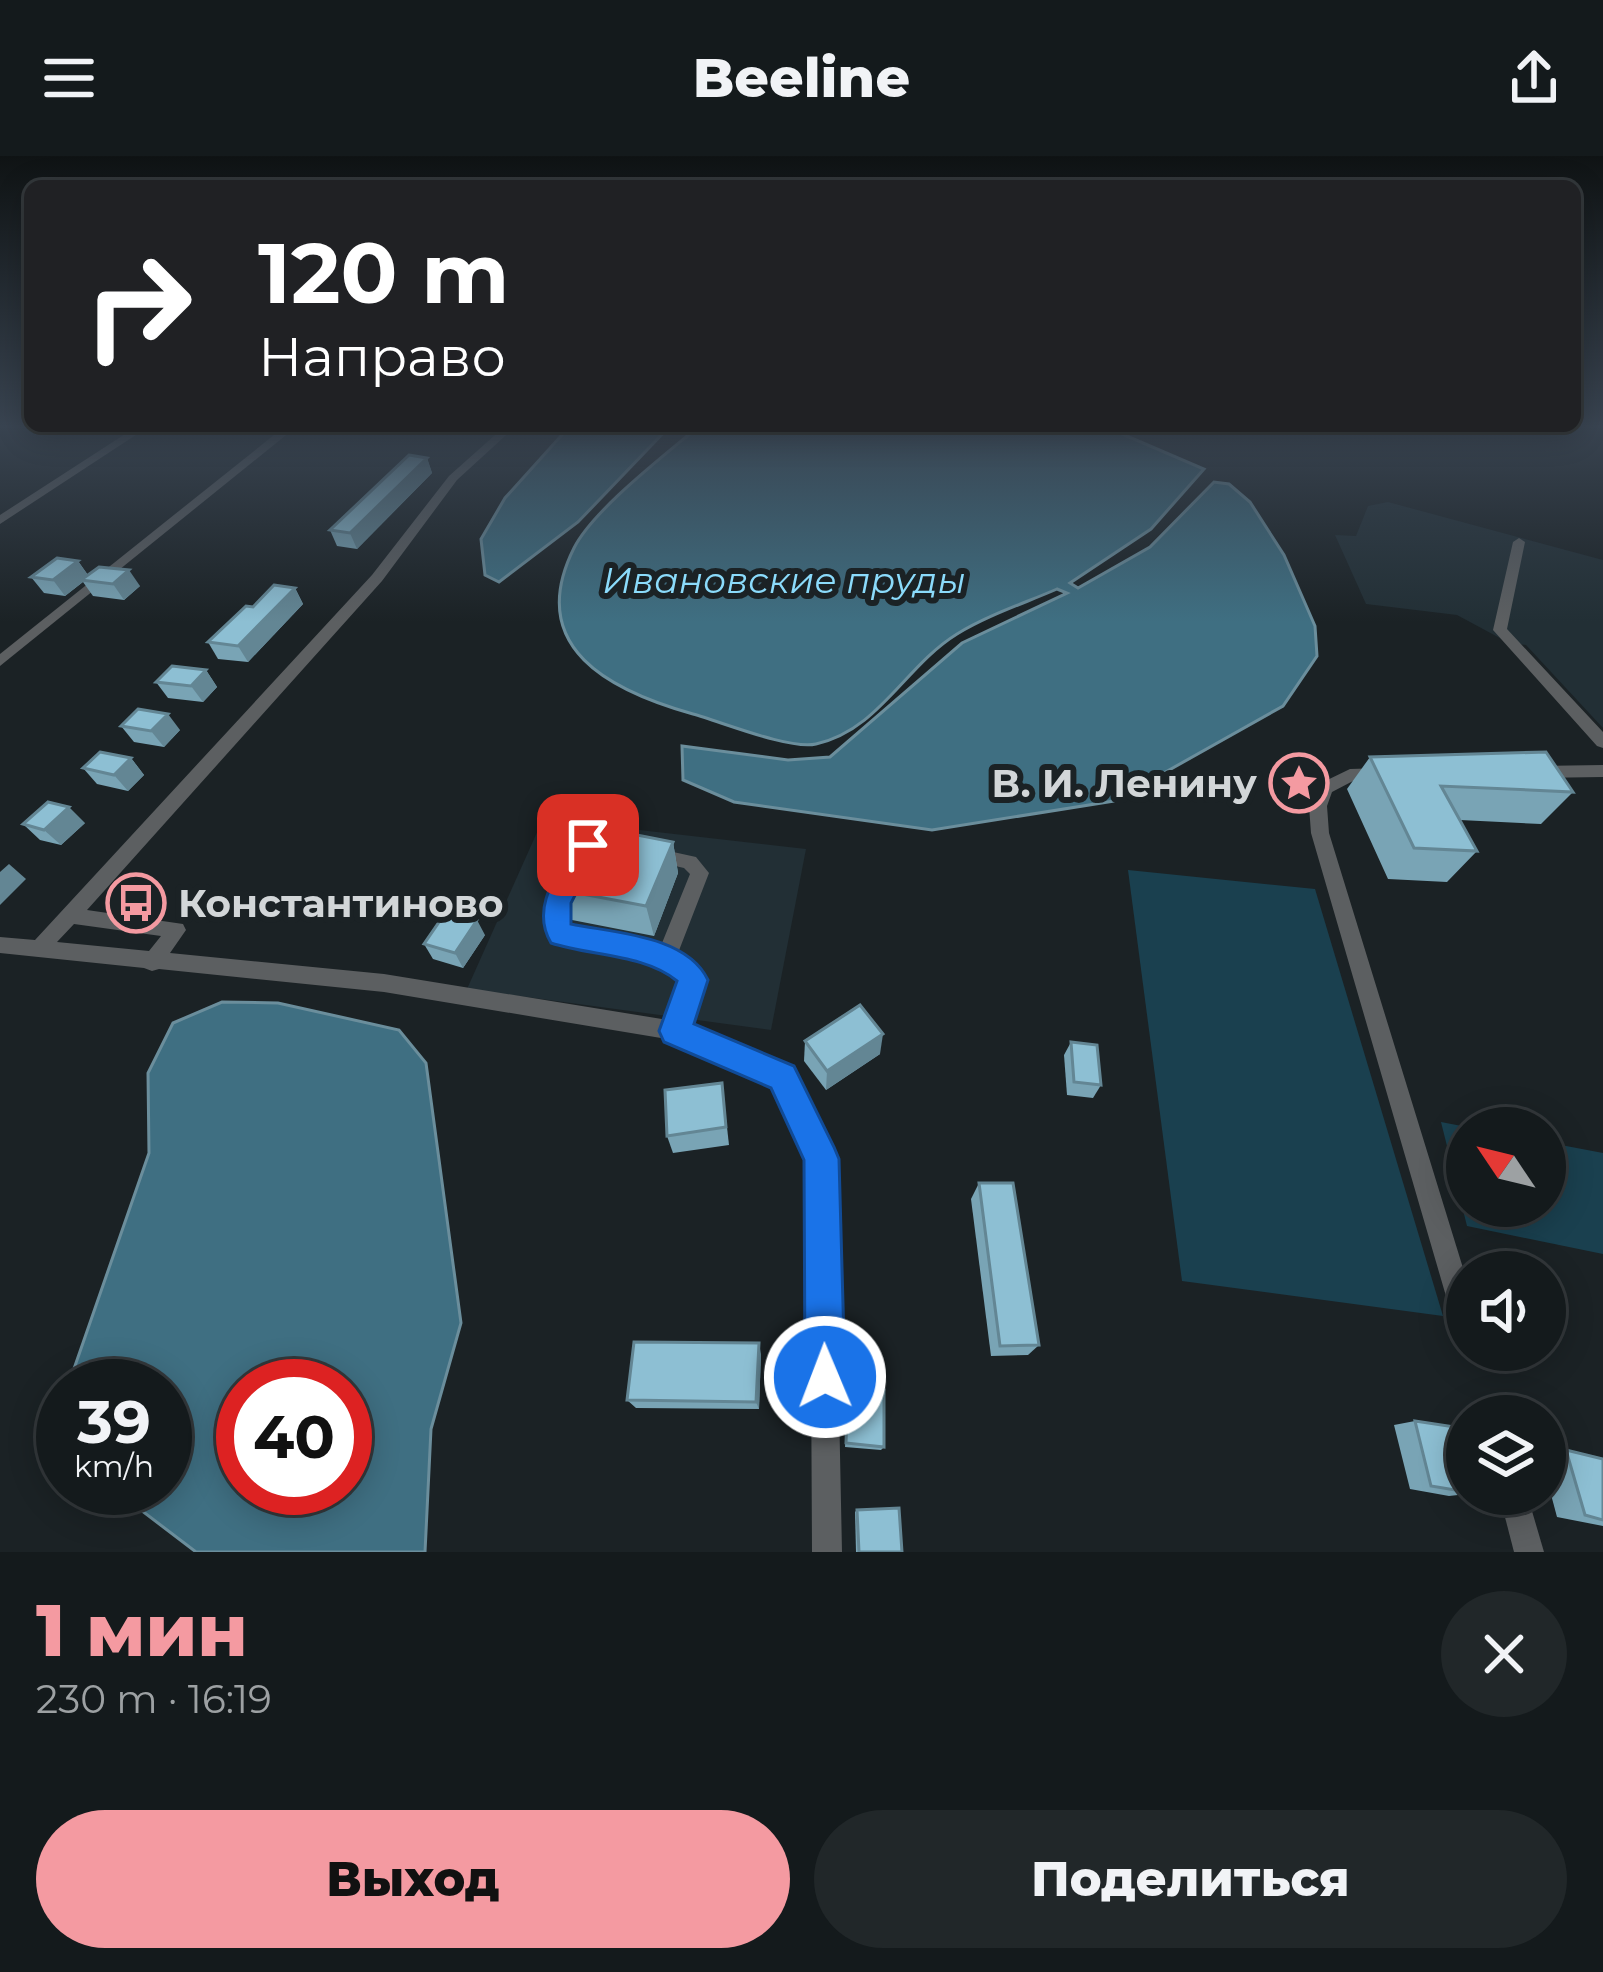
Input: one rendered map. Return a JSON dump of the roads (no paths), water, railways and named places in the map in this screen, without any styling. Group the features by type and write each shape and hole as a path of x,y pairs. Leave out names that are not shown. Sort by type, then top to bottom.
{"street":[{"path":"0,520 43,492"},
{"path":"0,662 210,492"},
{"path":"40,949 377,578 442,492"},
{"path":"1519,542 1500,630 1603,742"},
{"path":"1519,772 1603,771"},
{"path":"1414,774 1350,775 1325,788 1318,806 1320,833 1446,1253"},
{"path":"583,849 557,903 556,926 561,934 666,958 685,968 693,980 675,1031"},
{"path":"644,852 699,867 666,958"},
{"path":"69,915 176,930 162,964"},
{"path":"0,945 383,983 675,1031 782,1077 822,1159 827,1552"},
{"path":"1519,1515 1529,1552"}],"water":[{"path":"510,492 607,492 578,522 499,582 485,575 481,539"},
{"name":"Ивановские пруды","path":"623,492 1184,492 1151,529 1070,583 1078,588 1150,547 1204,492 1239,492 1284,555 1315,626 1317,656 1283,706 1114,801 932,830 734,802 683,780 682,746 788,760 830,757 962,643 1067,593 1057,589 957,634 857,725 838,737 804,745 662,704 606,678 584,660 568,638 560,613 561,583 574,548"},
{"path":"222,1002 278,1003 399,1030 426,1063 461,1323 431,1429 425,1552 196,1552 147,1515 192,1515 192,1359 77,1359 149,1153 148,1073 173,1023"}],"place":[{"name":"В. И. Ленину","path":"1299,783"},
{"name":"Константиново","path":"136,903"}]}
